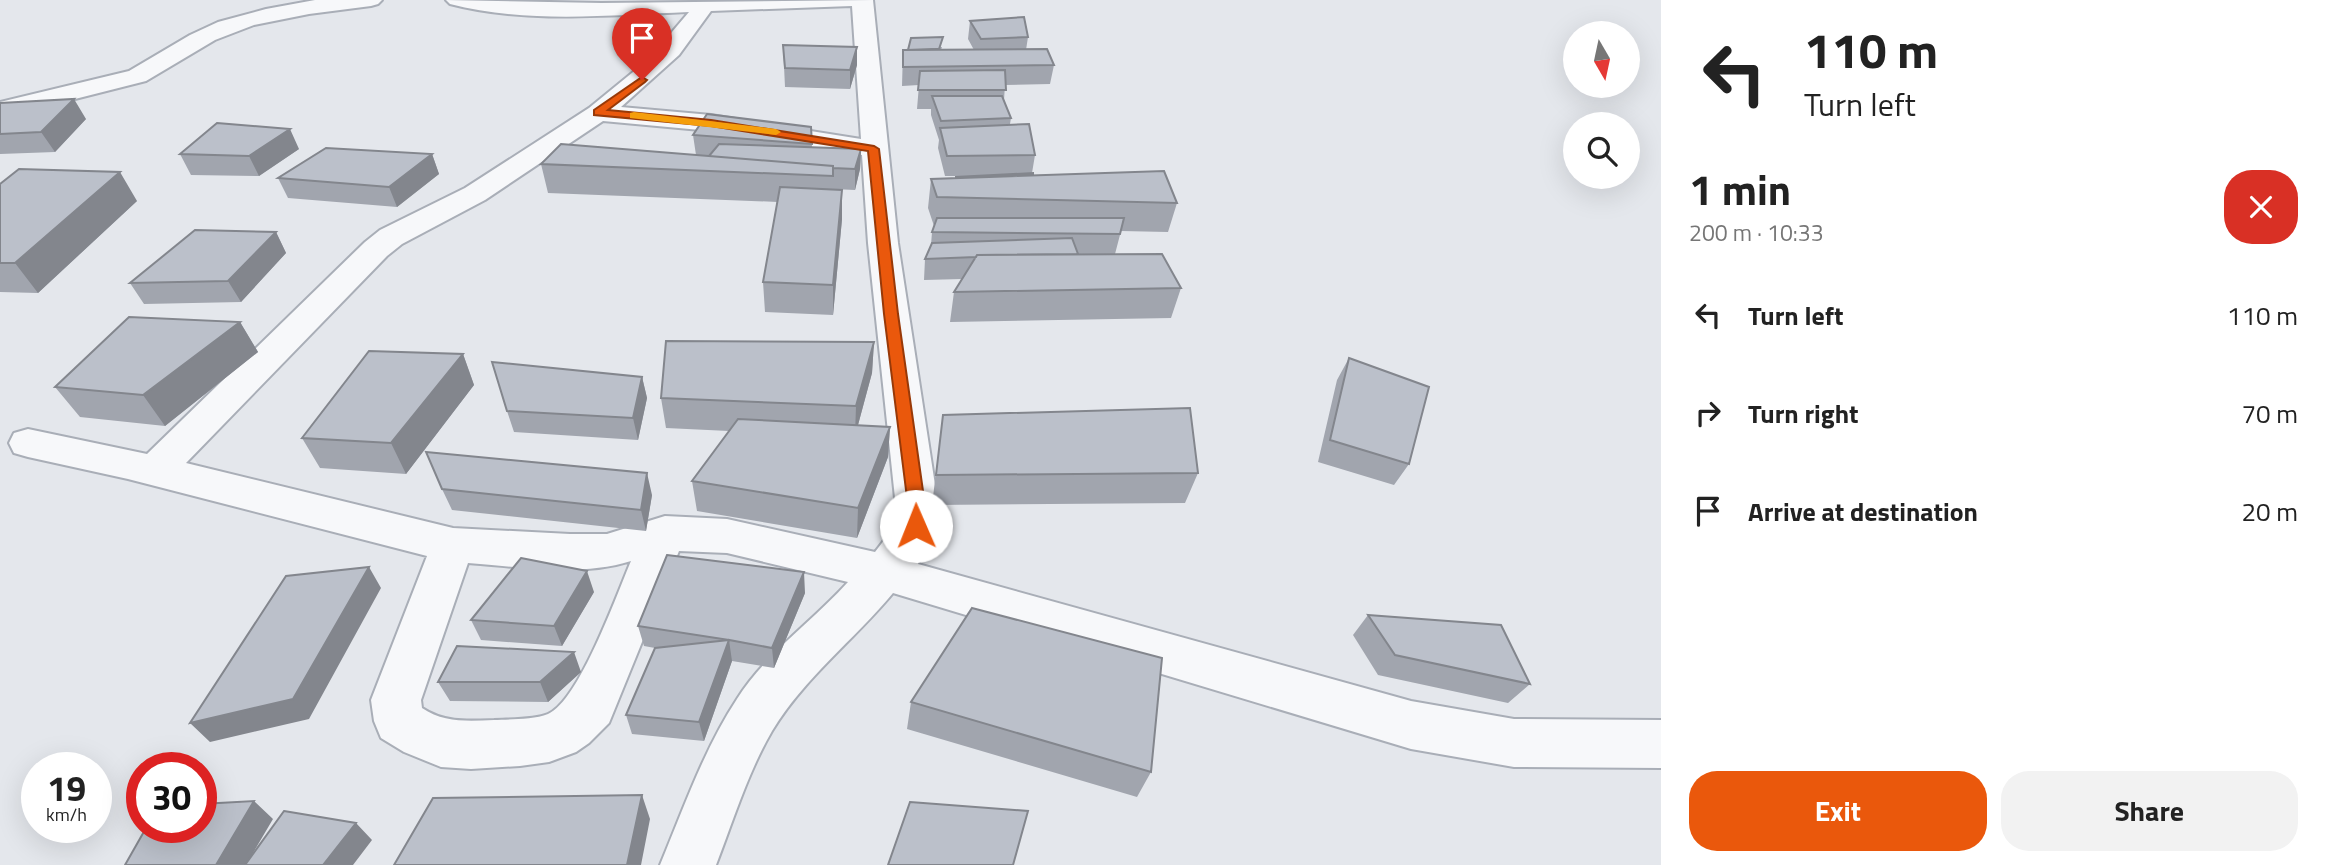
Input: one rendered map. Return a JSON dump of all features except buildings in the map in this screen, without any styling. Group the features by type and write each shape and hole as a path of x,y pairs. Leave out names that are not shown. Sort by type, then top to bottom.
{"street":[{"path":"0,110 136,76 170,60 208,34 231,26 319,6 371,0"},
{"path":"457,0 501,7 551,9 853,0"},
{"path":"688,865 733,757 755,714 796,662 847,615 904,550 916,526 916,498 891,314 874,149 862,0"},
{"path":"155,471 359,263 391,237 475,194 598,113 642,80 669,53 690,29 705,4"},
{"path":"598,113 724,125 874,149"},
{"path":"28,443 155,471 453,545 570,552 607,551 665,533 727,536 883,572 1411,725 1514,743 1661,744"},
{"path":"453,545 397,699 399,721 414,733 448,744 531,741 556,736 578,722 591,707 643,579 665,533"}],"slow traffic":[{"path":"634,116 776,132"}],"route":[{"path":"642,80 598,113 711,123 874,149 891,314 916,498 916,526"}]}
